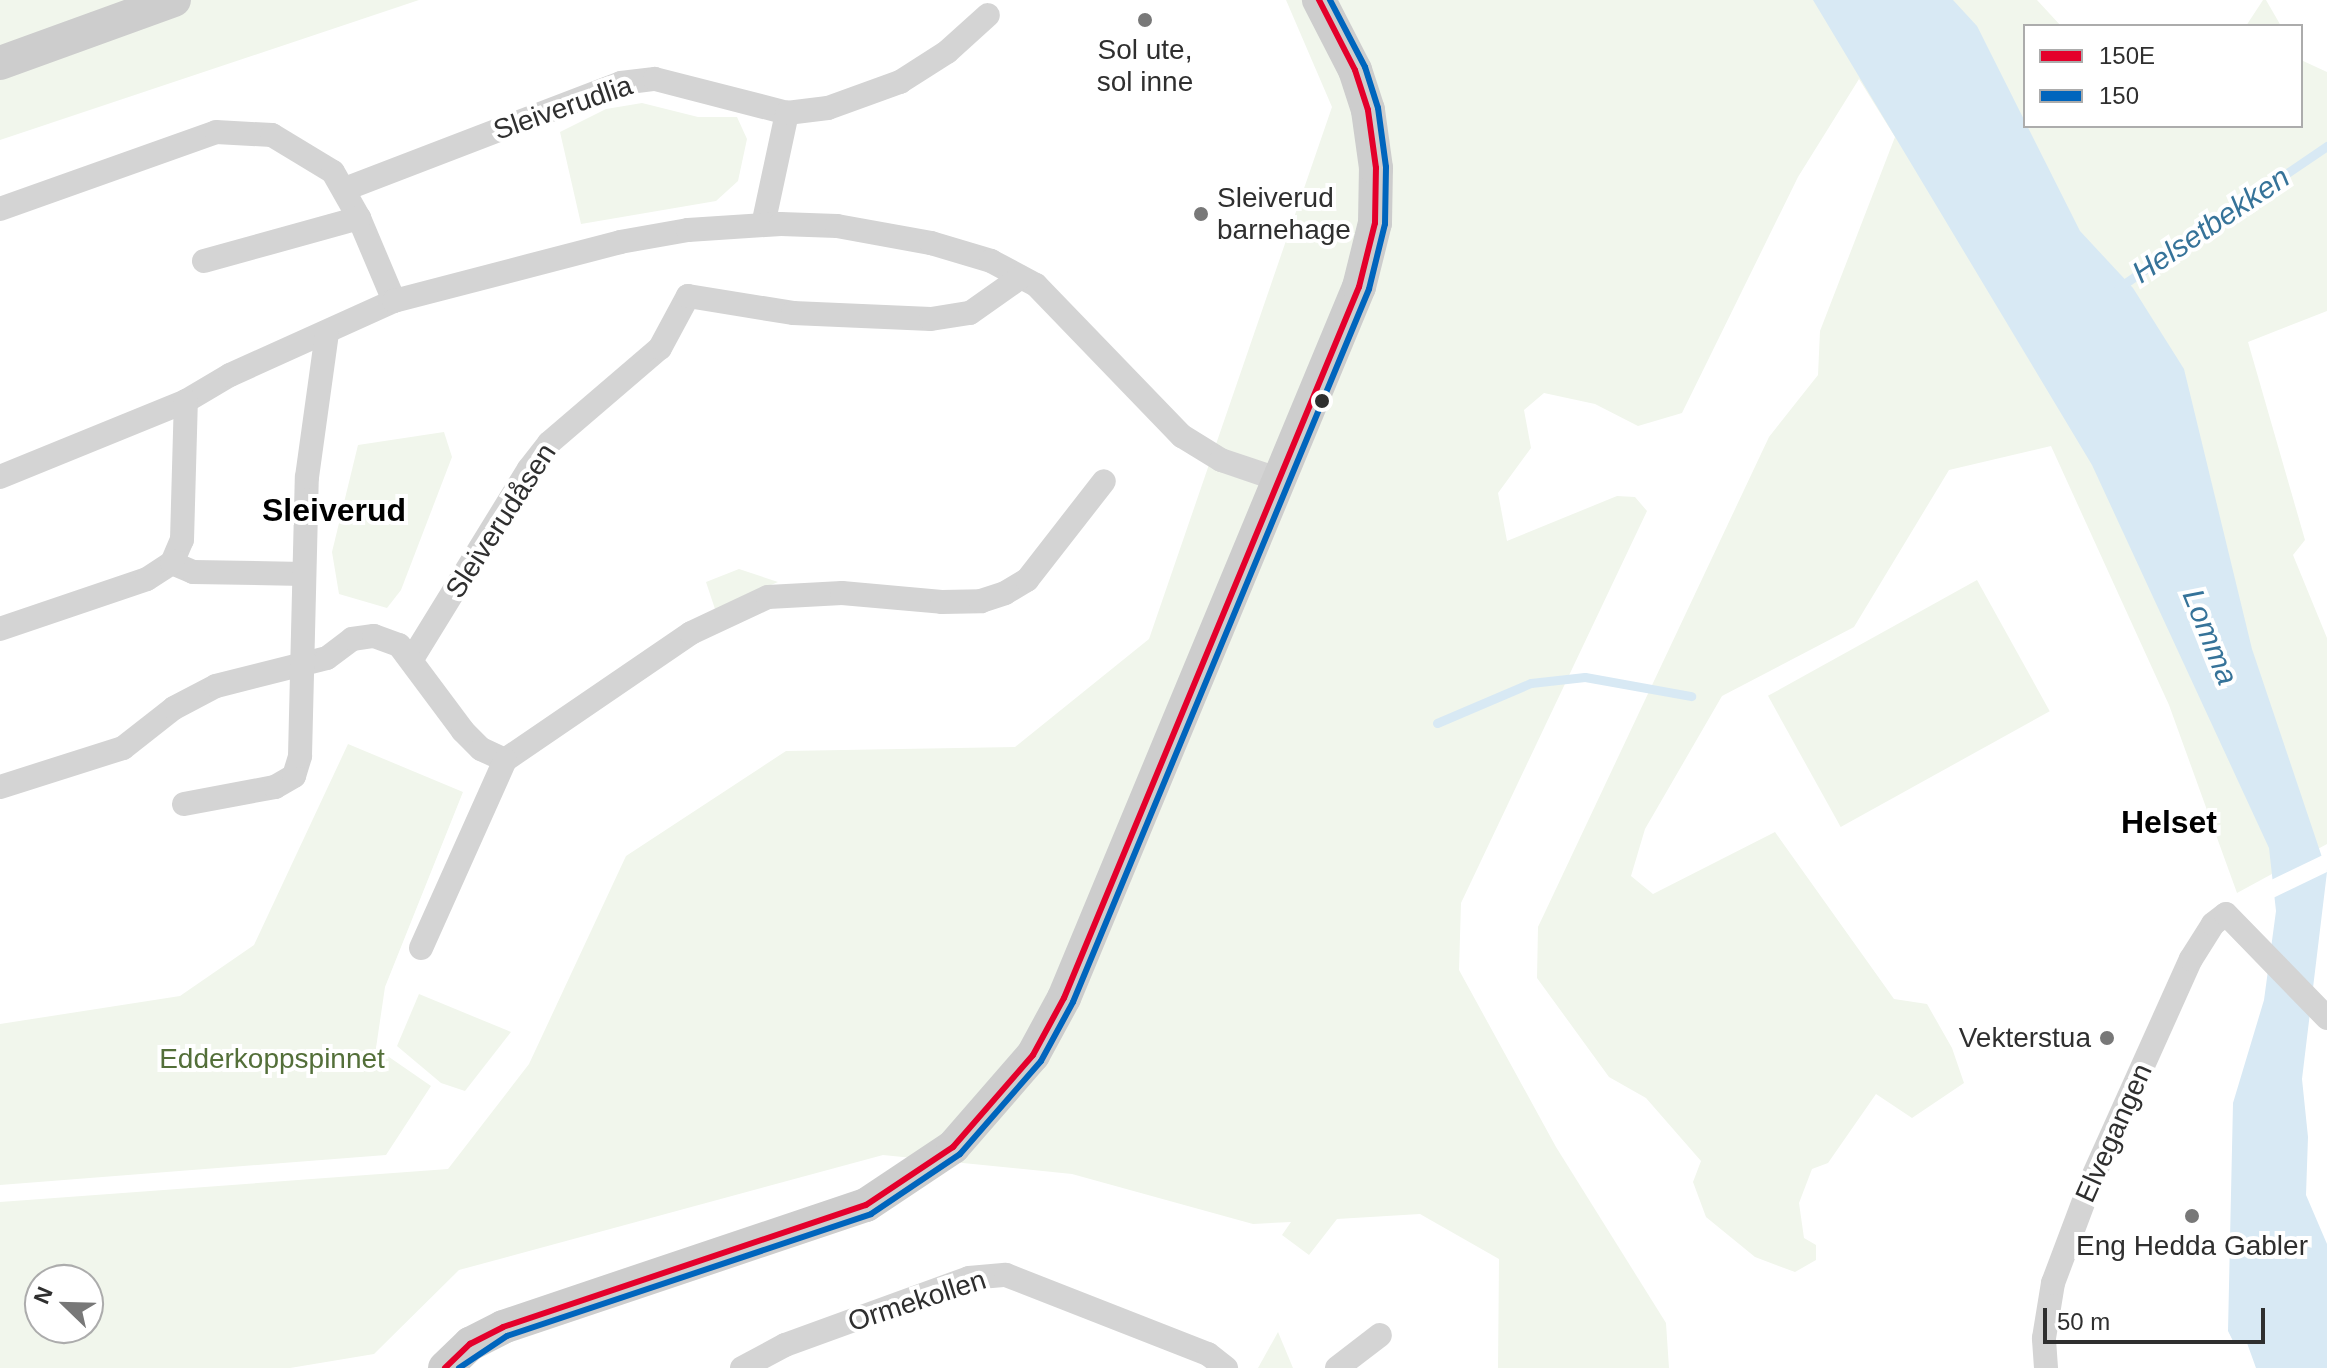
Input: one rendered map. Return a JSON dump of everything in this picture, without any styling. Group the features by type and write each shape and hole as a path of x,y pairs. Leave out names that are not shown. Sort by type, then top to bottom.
{"street":[{"path":"0,63 174,0"},
{"path":"445,1368 470,1344 503,1327 866,1205 953,1147 1033,1055 1064,998 1283,481 1359,287 1377,201 1368,110 1319,0"},
{"path":"763,225 787,113 828,108 900,82 947,52 988,15"},
{"name":"Sleiverudlia","path":"345,189 621,83 655,79 787,113"},
{"path":"0,209 166,148 234,129 289,142 315,156 345,189 394,301"},
{"path":"204,261 359,218"},
{"path":"0,477 186,401 230,375 394,301 620,242 763,225 837,226 931,243 991,261 1021,277 1066,312 1182,436 1221,460 1283,481"},
{"name":"Sleiverudåsen","path":"412,659 529,469 549,443 660,348 688,296 793,313 931,319 970,313 1021,277"},
{"path":"184,804 275,787 294,776 304,721 307,477 327,333"},
{"path":"0,629 147,579 172,563 182,540 186,401"},
{"path":"421,948 505,760 691,633 768,597 842,593 955,602 1005,593 1027,580 1104,481"},
{"path":"172,563 193,572 304,574"},
{"path":"0,787 123,748 174,708 216,686 327,658 352,639 374,636 399,645 412,659 428,690 463,731 481,749 505,760"},
{"name":"Elvegangen","path":"2046,1368 2044,1338 2053,1283 2092,1179 2191,959 2213,924 2226,914 2324,1015"},
{"name":"Ormekollen","path":"742,1368 785,1345 955,1283 1006,1275 1208,1354 1226,1368"},
{"path":"1337,1368 1380,1335"}],"green space":[{"path":"0,0 419,0 0,140"},
{"path":"1286,0 2037,0 2059,24 2023,24 2023,128 2303,128 2303,61 2327,72 2327,311 2248,342 2305,540 2293,555 2327,638 2327,844 2237,893 2169,705 2051,446 1949,470 1854,627 1722,696 1645,829 1631,876 1653,894 1775,832 1894,999 1927,1004 1952,1048 1964,1083 1912,1118 1876,1094 1828,1163 1812,1169 1799,1203 1804,1238 1816,1245 1816,1260 1795,1272 1755,1257 1706,1217 1693,1182 1701,1161 1646,1098 1609,1077 1537,978 1538,927 1769,437 1818,375 1820,331 1895,137 1859,79 1798,177 1682,413 1638,426 1595,404 1544,393 1524,410 1531,448 1498,493 1507,541 1617,496 1635,497 1647,511 1461,903 1459,970 1556,1147 1666,1323 1669,1368 1498,1368 1499,1259 1420,1214 1337,1219 1309,1255 1282,1235 1291,1222 1253,1224 1072,1174 883,1155 459,1270 374,1354 290,1368 0,1368 0,1202 448,1169 529,1064 626,856 786,751 1015,747 1149,639 1332,107"},
{"path":"2266,0 2280,24 2247,24"},
{"path":"642,103 698,117 737,117 747,139 738,181 716,201 581,224 560,132 606,109"},
{"path":"444,432 452,457 401,590 387,608 339,594 332,552 358,445"},
{"path":"739,569 778,582 715,609 706,582"},
{"path":"1977,580 2050,711 1841,827 1768,696"},
{"name":"Edderkoppspinnet","path":"348,744 463,792 385,987 376,1048 431,1086 386,1155 0,1185 0,1024 180,996 254,945"},
{"path":"419,994 511,1032 465,1091 441,1083 397,1046"},
{"path":"1278,1332 1293,1368 1258,1368"}],"water":[{"name":"Lomma","path":"1813,0 1953,0 1977,26 2023,118 2023,128 2028,128 2080,231 2133,288 2184,369 2252,649 2327,872 2302,1079 2308,1137 2306,1195 2327,1244 2327,1368 2256,1368 2247,1343 2233,1341 2228,1331 2233,1103 2264,1000 2276,911 2269,848 2092,465"}],"pier":[{"path":"2325,854 2327,872 2271,899 2269,881"}],"waterway":[{"name":"Helsetbekken","path":"2118,288 2327,146"},
{"path":"1437,723 1531,683 1585,677 1691,696"}],"transit line":[{"name":"150E","path":"445,1368 470,1344 503,1327 866,1205 953,1147 1033,1055 1064,998 1359,287 1375,223 1376,168 1368,110 1355,70 1319,0"},
{"name":"150","path":"459,1368 507,1336 871,1214 960,1154 1041,1061 1073,1002 1369,289 1385,224 1386,167 1378,108 1365,67 1330,0"}],"place":[{"name":"Sol ute, sol inne","path":"1145,20"},
{"name":"Sleiverud barnehage","path":"1201,214"},
{"name":"Vekterstua","path":"2107,1038"},
{"name":"Eng Hedda Gabler","path":"2192,1216"}],"district":[{"name":"Sleiverud","path":"334,510"},
{"name":"Helset","path":"2169,822"}]}
